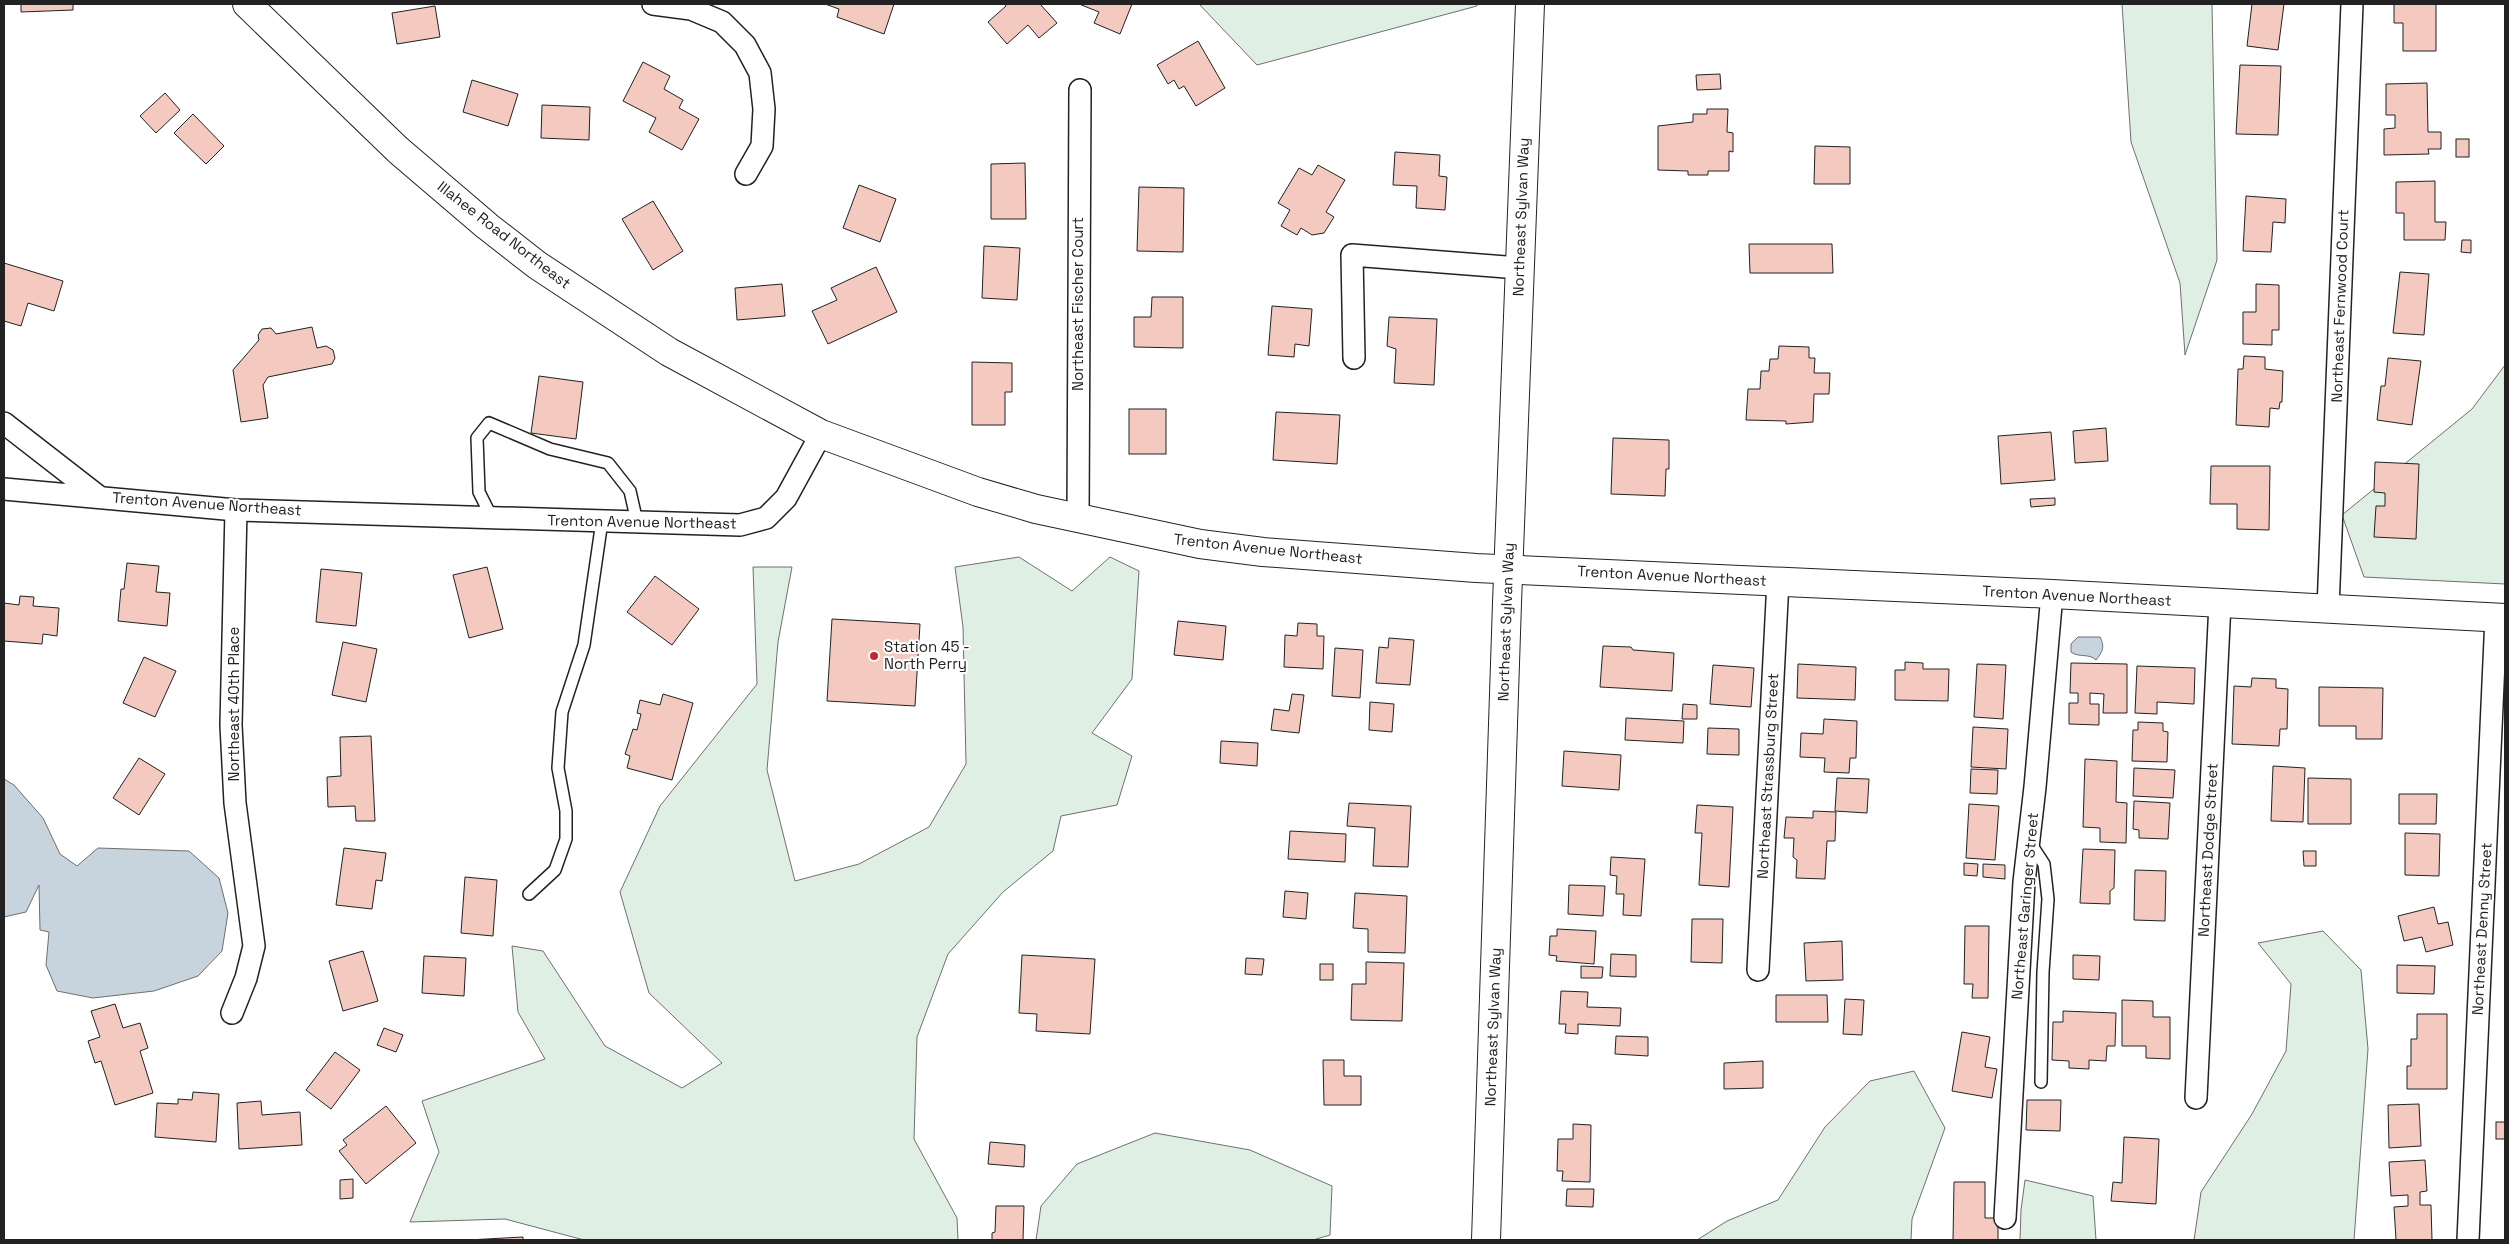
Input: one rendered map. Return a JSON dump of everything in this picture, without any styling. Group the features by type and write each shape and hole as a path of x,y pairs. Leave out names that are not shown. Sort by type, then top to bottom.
{"main road":[{"name":"Illahee Road Northeast","path":"247,4 398,150 487,226 537,265 669,352 821,434"},
{"name":"Northeast Sylvan Way","path":"1486,1240 1508,569 1530,4"},
{"name":"Trenton Avenue Northeast","path":"821,434 978,492 1078,519 1167,538 1263,552 1508,569 2501,617"}],"street":[{"path":"653,4 691,9 722,22 745,45 760,73 764,109 762,146 746,174"},
{"name":"Northeast Fernwood Court","path":"2328,609 2352,4"},
{"name":"Northeast Fischer Court","path":"1078,519 1080,90"},
{"path":"1354,358 1352,255 1519,268"},
{"path":"4,423 98,496"},
{"name":"Trenton Avenue Northeast","path":"4,490 98,496 236,510 740,525 766,518 786,498 821,434"},
{"name":"Northeast 40th Place","path":"232,1013 246,978 254,946 235,803 232,734 236,510"},
{"name":"Northeast Strassburg Street","path":"1758,970 1778,582"},
{"name":"Northeast Garinger Street","path":"2005,1218 2024,882 2052,594"},
{"name":"Northeast Dodge Street","path":"2196,1098 2220,603"},
{"name":"Northeast Denny Street","path":"2468,1240 2501,617"}],"lane":[{"path":"492,518 479,492 477,438 489,423 550,449 608,463 630,491 637,522"},
{"path":"529,894 555,870 566,839 566,811 558,768 562,712 584,645 602,521"},
{"path":"2029,841 2044,864 2048,899 2043,972 2041,1082"}],"green space":[{"path":"1199,4 1477,4 1477,6 1257,65"},
{"path":"2122,4 2212,4 2217,260 2185,355 2180,283 2131,142"},
{"path":"2505,365 2505,584 2364,577 2342,515 2472,409"},
{"path":"1019,557 1072,591 1110,557 1139,571 1132,679 1092,733 1132,756 1117,805 1061,816 1053,851 1003,892 948,954 917,1037 914,1139 957,1218 958,1240 584,1240 505,1219 410,1222 439,1152 422,1101 545,1059 518,1012 512,946 543,951 605,1046 682,1088 722,1063 649,993 620,892 660,806 757,684 753,567 792,567 778,642 767,770 795,881 859,864 929,827 966,764 963,627 955,567"},
{"path":"2323,931 2361,970 2368,1049 2354,1240 2194,1240 2201,1192 2252,1114 2286,1051 2291,984 2258,943"},
{"path":"1914,1071 1945,1128 1912,1219 1911,1240 1697,1240 1727,1221 1778,1200 1825,1127 1870,1081"},
{"path":"1155,1133 1250,1150 1332,1186 1330,1235 1313,1240 1036,1240 1041,1206 1077,1164"},
{"path":"2025,1180 2093,1196 2096,1240 2020,1240"}],"shaded area":[{"path":"2078,637 2100,637 2102,649 2096,660 2071,652 2071,644"},
{"path":"4,779 14,785 43,818 60,854 77,866 98,848 189,851 219,878 228,913 222,951 198,976 154,991 93,998 57,991 46,965 49,932 40,930 39,885 26,912 4,917"}],"building":[{"path":"21,4 73,4 73,10 21,12"},
{"path":"825,4 894,4 884,34 837,17 839,9"},
{"path":"1005,4 1040,4 1057,23 1039,38 1028,25 1007,44 988,22 1006,6"},
{"path":"1079,4 1132,4 1120,34 1094,23 1099,12"},
{"path":"2252,4 2284,4 2278,50 2247,46"},
{"path":"2394,4 2436,4 2436,51 2403,51 2403,23 2394,23"},
{"path":"435,6 440,37 397,44 392,13"},
{"path":"1198,41 1225,88 1196,106 1184,86 1179,89 1174,80 1168,84 1157,65"},
{"path":"643,62 670,76 664,89 683,100 679,108 699,119 682,150 649,132 656,118 623,101"},
{"path":"2240,65 2281,66 2278,135 2236,134"},
{"path":"1720,74 1721,89 1697,90 1696,75"},
{"path":"472,80 518,94 508,126 463,112"},
{"path":"2427,83 2428,132 2441,132 2441,149 2428,149 2429,154 2384,155 2384,129 2395,128 2395,115 2386,115 2386,84"},
{"path":"165,93 180,110 156,133 140,116"},
{"path":"542,105 590,107 589,140 541,138"},
{"path":"1707,109 1728,109 1727,132 1733,133 1733,152 1729,151 1729,171 1708,171 1708,175 1688,175 1688,171 1658,170 1658,126 1693,122 1693,114 1707,114"},
{"path":"193,114 224,146 206,164 174,133"},
{"path":"2456,139 2469,139 2469,157 2456,157"},
{"path":"1815,146 1850,147 1850,184 1814,184"},
{"path":"1395,152 1440,155 1439,176 1447,177 1445,210 1416,208 1417,186 1393,185"},
{"path":"1025,163 1026,219 991,219 991,164"},
{"path":"1318,165 1345,180 1326,212 1334,217 1324,233 1312,235 1301,228 1297,235 1281,226 1290,210 1278,203 1299,168 1312,175"},
{"path":"2435,181 2435,222 2446,222 2445,240 2404,240 2404,213 2396,213 2396,182"},
{"path":"859,185 896,199 880,242 843,228"},
{"path":"1139,187 1184,188 1183,252 1137,251"},
{"path":"2246,196 2286,199 2285,223 2273,222 2271,252 2243,251"},
{"path":"653,201 683,251 653,270 622,219"},
{"path":"2462,240 2471,240 2471,253 2461,252"},
{"path":"1749,244 1832,244 1833,273 1750,273"},
{"path":"984,246 1020,248 1017,300 982,298"},
{"path":"4,263 63,281 54,311 28,303 21,326 4,321"},
{"path":"876,267 897,312 828,344 812,311 837,300 831,288"},
{"path":"2400,272 2429,274 2424,335 2393,333"},
{"path":"782,284 785,316 737,320 735,288"},
{"path":"2256,284 2279,285 2279,330 2272,330 2272,345 2243,344 2243,312 2256,312"},
{"path":"1152,297 1183,297 1183,348 1134,347 1134,317 1151,317"},
{"path":"1272,306 1312,309 1309,346 1295,344 1294,357 1268,355"},
{"path":"1389,317 1437,319 1434,385 1394,383 1396,349 1387,346"},
{"path":"312,327 317,348 326,346 333,350 335,358 332,364 268,377 263,385 268,418 241,422 233,370 259,340 258,335 262,329 271,328 276,334"},
{"path":"1779,346 1809,347 1809,358 1815,358 1814,373 1830,373 1829,394 1814,394 1813,422 1786,424 1786,421 1746,420 1748,389 1760,389 1761,371 1769,371 1770,359 1778,359"},
{"path":"2244,356 2265,357 2265,369 2283,371 2282,402 2280,402 2279,409 2270,408 2269,427 2236,425 2238,369 2243,369"},
{"path":"2388,358 2421,361 2412,425 2377,420 2381,386 2385,386"},
{"path":"972,362 1012,363 1012,392 1005,392 1005,425 972,425"},
{"path":"539,376 583,382 576,439 531,433"},
{"path":"1129,409 1166,409 1166,454 1129,454"},
{"path":"1276,412 1340,415 1337,464 1273,460"},
{"path":"2106,428 2108,461 2075,463 2073,431"},
{"path":"2051,432 2055,480 2001,484 1998,436"},
{"path":"1613,438 1669,440 1669,469 1666,469 1665,496 1611,494"},
{"path":"2375,462 2419,464 2416,539 2374,537 2376,506 2385,506 2385,493 2374,492"},
{"path":"2211,466 2270,466 2269,530 2237,529 2237,504 2210,504"},
{"path":"2055,498 2055,505 2031,507 2030,499"},
{"path":"127,563 159,566 156,592 170,593 167,626 118,621 121,589 124,589"},
{"path":"487,567 503,629 469,638 453,575"},
{"path":"321,569 362,573 356,626 316,622"},
{"path":"655,576 699,609 672,645 627,612"},
{"path":"20,596 34,597 33,606 59,608 57,636 43,634 42,644 4,641 4,603 19,605"},
{"path":"832,619 920,624 915,706 827,701"},
{"path":"1178,621 1226,626 1223,660 1174,655"},
{"path":"1298,623 1317,624 1317,636 1324,636 1323,669 1284,667 1285,635 1297,636"},
{"path":"1389,638 1414,640 1410,685 1376,683 1379,647 1388,648"},
{"path":"343,642 377,649 366,702 332,695"},
{"path":"1603,646 1631,647 1633,650 1674,653 1672,691 1600,687"},
{"path":"1335,648 1363,650 1360,698 1332,696"},
{"path":"144,657 176,671 155,717 123,703"},
{"path":"1905,662 1923,663 1923,669 1949,669 1948,701 1895,700 1895,670 1905,670"},
{"path":"2071,663 2127,664 2127,713 2103,713 2104,694 2090,693 2090,704 2099,704 2099,725 2069,724 2069,703 2078,703 2078,693 2070,693"},
{"path":"1798,664 1856,667 1855,700 1797,698"},
{"path":"1977,664 2006,665 2003,719 1974,717"},
{"path":"1713,665 1754,668 1751,707 1710,704"},
{"path":"2137,666 2195,668 2194,704 2157,702 2157,714 2135,713"},
{"path":"2252,678 2276,679 2276,688 2288,689 2287,729 2280,729 2279,746 2232,744 2234,686 2251,687"},
{"path":"2319,687 2383,688 2382,739 2356,739 2356,726 2319,726"},
{"path":"663,694 693,703 672,780 627,768 630,756 625,754 633,729 637,730 641,714 637,713 640,700 660,705"},
{"path":"1292,694 1304,695 1299,733 1271,730 1274,709 1289,711"},
{"path":"1370,702 1394,704 1392,732 1369,730"},
{"path":"1683,704 1697,705 1697,719 1682,719"},
{"path":"1626,718 1684,721 1683,743 1625,740"},
{"path":"1824,719 1857,721 1856,758 1850,758 1849,773 1824,772 1825,758 1800,757 1801,733 1823,734"},
{"path":"2138,722 2163,723 2163,731 2168,732 2167,762 2132,761 2133,730 2138,730"},
{"path":"1973,727 2008,729 2006,769 1971,767"},
{"path":"1708,728 1739,729 1739,755 1707,754"},
{"path":"371,736 375,821 356,821 355,806 328,807 327,777 341,776 340,737"},
{"path":"1221,741 1258,743 1257,766 1220,763"},
{"path":"1564,751 1621,755 1619,790 1562,786"},
{"path":"139,758 165,774 139,815 113,798"},
{"path":"2085,759 2117,761 2116,802 2127,803 2126,843 2100,842 2100,828 2083,827"},
{"path":"2273,766 2305,768 2303,822 2271,821"},
{"path":"2134,768 2175,770 2173,798 2133,796"},
{"path":"1971,769 1998,770 1997,794 1970,793"},
{"path":"1837,778 1869,779 1867,813 1835,811"},
{"path":"2308,778 2351,779 2351,824 2308,824"},
{"path":"2399,794 2437,794 2436,824 2399,824"},
{"path":"2134,801 2170,803 2168,839 2139,838 2139,830 2133,829"},
{"path":"1349,803 1411,806 1408,867 1373,866 1375,828 1347,826"},
{"path":"1969,804 1999,806 1995,860 1966,858"},
{"path":"1697,805 1733,807 1729,887 1699,885 1702,833 1695,833"},
{"path":"1813,811 1836,812 1835,841 1827,841 1825,879 1796,878 1797,860 1793,857 1794,838 1784,838 1786,817 1813,818"},
{"path":"1290,831 1346,834 1345,862 1288,859"},
{"path":"2405,833 2440,834 2439,876 2405,875"},
{"path":"344,848 386,853 382,881 376,880 372,909 336,905"},
{"path":"2083,849 2115,850 2114,888 2110,891 2110,904 2080,903"},
{"path":"2303,851 2316,851 2316,866 2304,866"},
{"path":"1611,857 1645,859 1641,916 1623,915 1624,894 1616,894 1617,876 1610,875"},
{"path":"1964,863 1978,864 1977,876 1964,875"},
{"path":"1983,864 2005,865 2005,879 1983,877"},
{"path":"2135,870 2166,871 2165,921 2134,920"},
{"path":"465,877 497,880 493,936 461,933"},
{"path":"1569,885 1605,886 1603,916 1568,914"},
{"path":"1285,891 1308,893 1306,919 1283,917"},
{"path":"1355,893 1407,896 1405,953 1368,952 1368,929 1353,928"},
{"path":"2434,907 2438,924 2448,922 2453,945 2426,952 2422,937 2404,941 2398,916"},
{"path":"1692,919 1723,919 1722,963 1691,962"},
{"path":"1965,926 1989,926 1988,998 1972,998 1973,984 1964,984"},
{"path":"1557,929 1596,931 1594,964 1556,961 1557,956 1549,955 1550,936 1557,936"},
{"path":"1842,941 1843,980 1806,981 1804,943"},
{"path":"363,951 378,1001 343,1011 329,961"},
{"path":"1611,954 1636,955 1636,977 1610,976"},
{"path":"1022,955 1095,959 1090,1034 1036,1031 1037,1014 1019,1013"},
{"path":"2073,955 2100,956 2099,980 2073,979"},
{"path":"424,956 466,958 464,996 422,993"},
{"path":"1246,958 1264,959 1262,975 1245,974"},
{"path":"1366,962 1404,963 1402,1021 1351,1020 1352,984 1366,984"},
{"path":"1320,964 1333,964 1333,980 1320,980"},
{"path":"2397,965 2435,966 2434,994 2397,993"},
{"path":"1581,966 1603,967 1602,978 1581,978"},
{"path":"1561,991 1588,992 1587,1007 1621,1008 1620,1026 1578,1024 1578,1034 1565,1033 1566,1024 1559,1024"},
{"path":"1776,995 1827,995 1828,1022 1776,1022"},
{"path":"1845,999 1864,1000 1862,1035 1843,1034"},
{"path":"2122,1000 2153,1001 2153,1017 2170,1017 2170,1059 2146,1058 2146,1046 2122,1046"},
{"path":"115,1004 123,1028 140,1023 148,1048 140,1051 153,1093 115,1105 101,1061 95,1063 88,1041 100,1037 91,1011"},
{"path":"2063,1011 2116,1013 2115,1046 2107,1046 2106,1061 2089,1060 2089,1069 2069,1068 2069,1061 2052,1060 2053,1022 2063,1022"},
{"path":"2417,1014 2447,1014 2447,1089 2407,1089 2407,1066 2411,1066 2411,1039 2417,1039"},
{"path":"384,1028 403,1035 396,1052 377,1045"},
{"path":"1962,1032 1990,1037 1985,1067 1997,1069 1992,1098 1952,1091"},
{"path":"1616,1036 1648,1037 1648,1056 1615,1054"},
{"path":"335,1052 360,1070 331,1109 306,1090"},
{"path":"1323,1060 1344,1060 1344,1076 1361,1076 1361,1105 1324,1105"},
{"path":"1763,1061 1763,1088 1724,1089 1724,1063"},
{"path":"193,1092 219,1094 216,1142 155,1137 157,1103 178,1104 178,1099 192,1100"},
{"path":"2027,1100 2061,1100 2060,1131 2026,1130"},
{"path":"261,1101 262,1115 300,1112 302,1145 239,1149 237,1103"},
{"path":"2419,1104 2421,1146 2389,1148 2388,1105"},
{"path":"386,1106 416,1143 366,1184 339,1151 347,1145 343,1140"},
{"path":"2496,1122 2505,1122 2505,1139 2496,1139"},
{"path":"1573,1124 1591,1125 1590,1182 1562,1181 1563,1171 1557,1171 1558,1139 1573,1139"},
{"path":"2124,1137 2159,1139 2156,1204 2111,1201 2113,1182 2122,1183"},
{"path":"990,1142 1025,1145 1024,1167 988,1164"},
{"path":"2425,1160 2427,1191 2420,1192 2420,1205 2431,1205 2432,1240 2396,1240 2394,1207 2408,1206 2408,1195 2391,1196 2389,1162"},
{"path":"353,1179 353,1198 340,1199 340,1180"},
{"path":"1954,1182 1985,1182 1985,1218 1998,1218 1998,1240 1953,1240"},
{"path":"1567,1189 1594,1189 1593,1207 1566,1206"},
{"path":"996,1206 1024,1206 1023,1240 992,1240 992,1233 995,1232"},
{"path":"523,1237 523,1240 468,1240"}],"place":[{"name":"Station 45 - North Perry","path":"874,656"}]}
